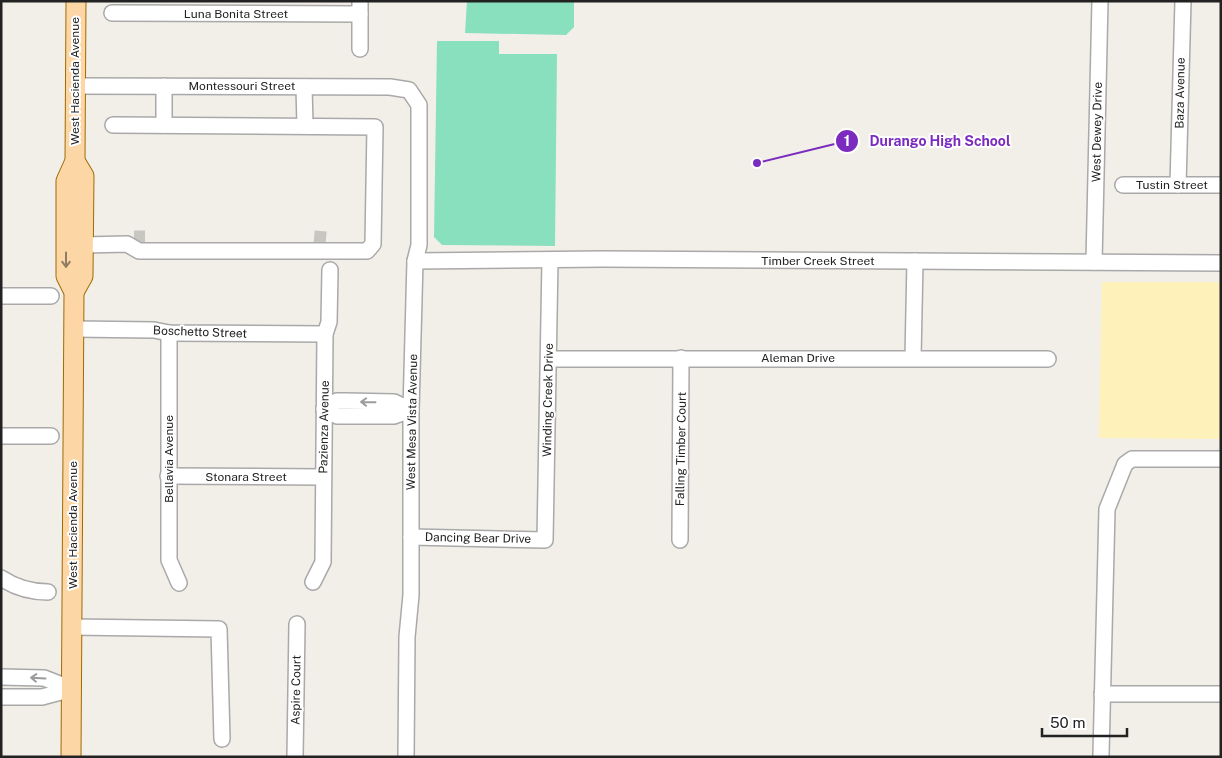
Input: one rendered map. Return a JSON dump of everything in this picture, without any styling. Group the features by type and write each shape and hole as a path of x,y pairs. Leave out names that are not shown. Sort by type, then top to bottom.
{"main road":[{"name":"West Hacienda Avenue","path":"71,757 74,292 66,276 66,181 75,161 76,1"},
{"name":"West Hacienda Avenue","path":"74,292 83,276 84,243 84,176 75,161"},
{"path":"66,181 75,210 74,231 76,236 84,243"}],"street":[{"name":"West Dewey Drive","path":"1094,262 1100,1"},
{"name":"Baza Avenue","path":"1178,185 1182,1"},
{"name":"Luna Bonita Street","path":"112,13 140,7 360,8"},
{"path":"360,8 360,49"},
{"name":"Montessouri Street","path":"75,86 390,87 409,90"},
{"path":"164,86 164,126"},
{"path":"304,87 305,126"},
{"name":"West Mesa Vista Avenue","path":"406,757 407,637 411,595 411,410 415,261 419,245 419,105 409,90"},
{"path":"84,243 135,240 140,251 367,251 373,244 375,126 113,125"},
{"name":"Tustin Street","path":"1122,185 1221,185"},
{"path":"304,251 320,238 340,251"},
{"name":"Winding Creek Drive","path":"545,540 550,260"},
{"name":"Timber Creek Street","path":"415,261 1221,263"},
{"path":"913,358 915,261"},
{"name":"Pazienza Avenue","path":"313,582 323,562 325,334 329,322 330,270"},
{"path":"1,296 51,296"},
{"name":"Boschetto Street","path":"74,329 154,330 169,333 325,334"},
{"name":"Bellavia Avenue","path":"169,333 168,560 179,583"},
{"name":"Aleman Drive","path":"549,358 1048,359"},
{"name":"Falling Timber Court","path":"680,540 681,358"},
{"path":"324,409 337,416 394,416 411,410"},
{"path":"1,436 51,436"},
{"path":"1101,754 1106,509 1125,464 1135,458 1221,459"},
{"name":"Stonara Street","path":"168,476 324,477"},
{"name":"Dancing Bear Drive","path":"411,537 545,540"},
{"path":"1,578 28,591 48,592"},
{"name":"Aspire Court","path":"295,757 297,624"},
{"path":"72,627 219,629 222,739"},
{"path":"5,677 44,678 72,688 42,697 5,697 5,677"},
{"path":"1102,694 1221,694"}],"sand":[{"path":"1102,282 1221,282 1221,439 1099,438"}],"green space":[{"path":"467,1 574,1 574,27 566,35 465,33"},
{"path":"437,41 499,41 499,54 557,54 555,246 442,245 434,237"}],"tunnel":[{"path":"134,238 145,238"},
{"path":"314,238 326,239"}],"place":[{"name":"Durango High School","path":"757,163"}]}
